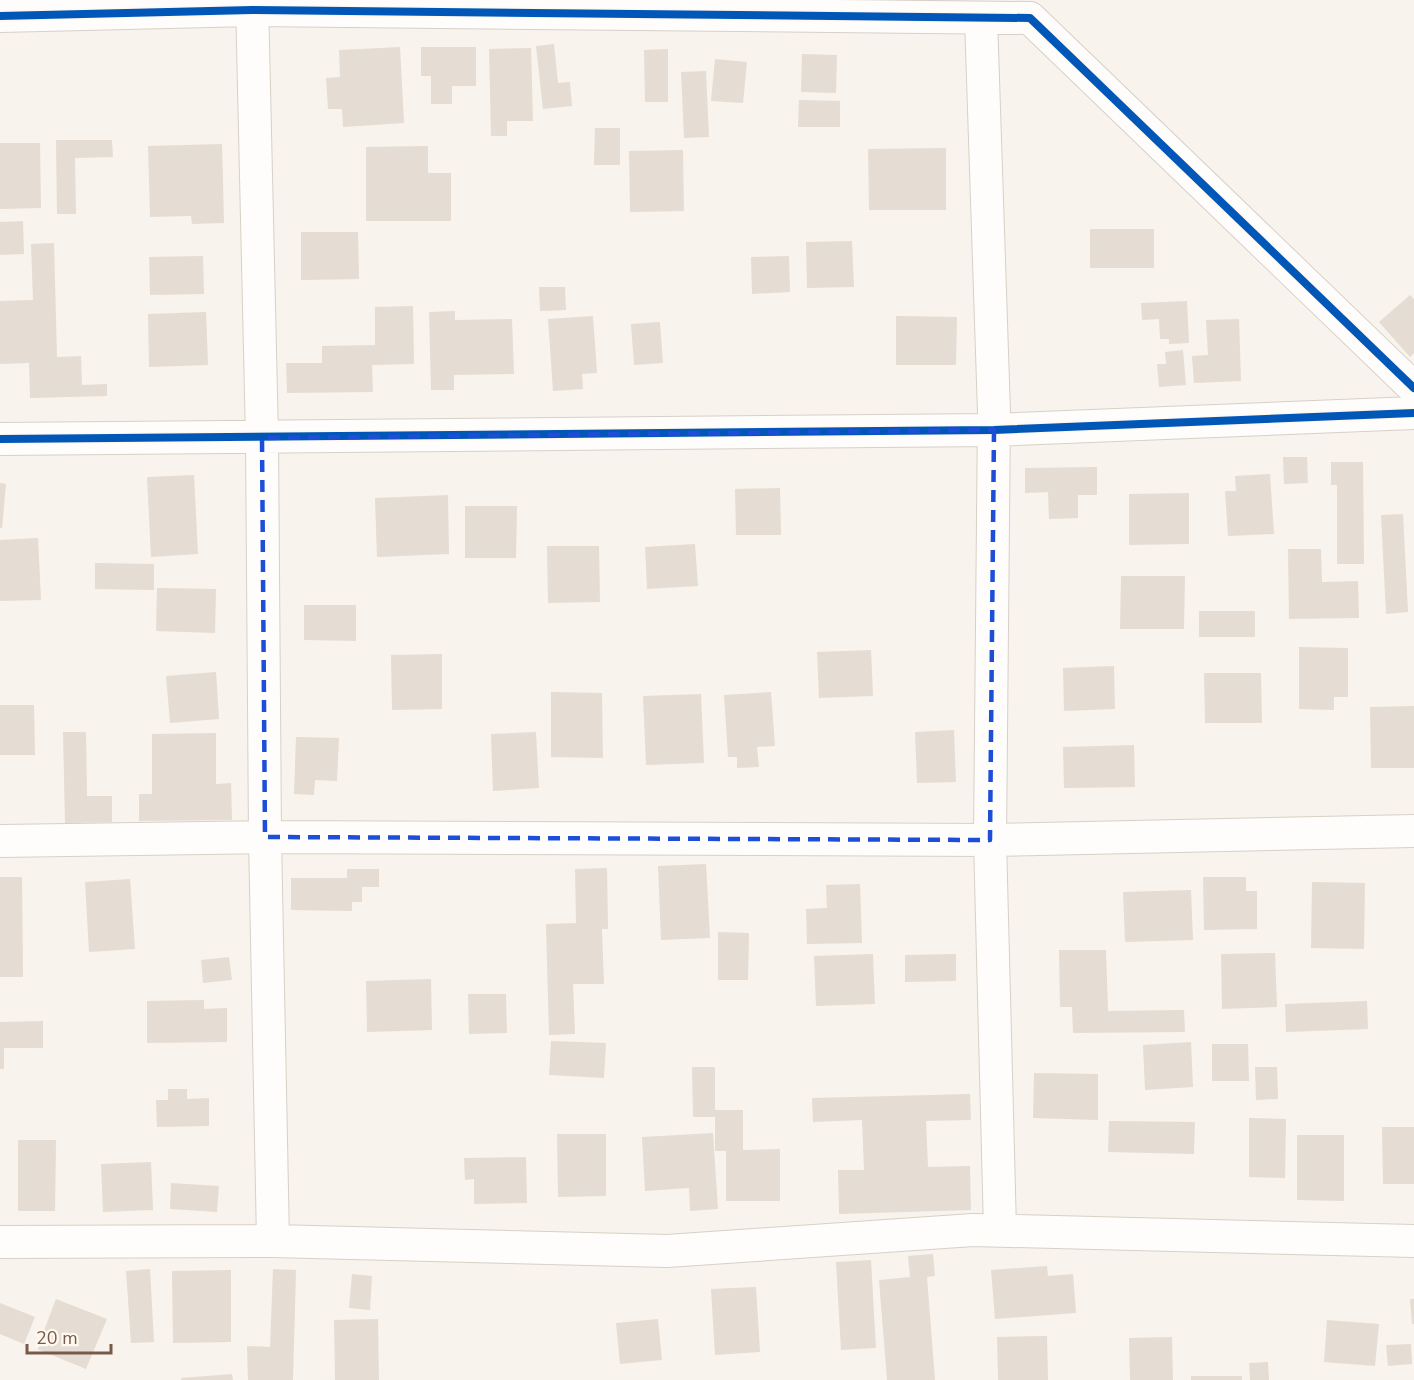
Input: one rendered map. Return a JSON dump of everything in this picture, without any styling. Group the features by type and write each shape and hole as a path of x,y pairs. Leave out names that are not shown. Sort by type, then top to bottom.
{"street":[{"path":"252,5 262,438 265,837 273,1241"},
{"path":"0,16 252,5 835,8 981,18 1030,18 1414,388"},
{"path":"981,18 994,430 990,840 1000,1230"},
{"path":"0,439 994,430 1414,413"},
{"path":"0,842 265,837 990,840 1414,831"},
{"path":"0,1242 273,1241 667,1251 973,1230 1414,1241"}],"highlighted area":[{"path":"994,430 990,840 265,837 262,438"}],"building":[{"path":"554,44 558,83 570,82 572,106 543,109 536,46"},
{"path":"400,47 404,123 343,127 342,109 328,109 326,78 340,77 339,50"},
{"path":"421,47 476,47 476,86 452,86 452,104 431,104 431,76 421,76"},
{"path":"531,48 533,121 507,121 507,136 491,136 489,49"},
{"path":"668,49 668,102 645,102 644,50"},
{"path":"802,54 837,55 836,93 801,92"},
{"path":"715,59 747,62 743,103 711,101"},
{"path":"706,71 709,137 684,138 681,72"},
{"path":"799,100 840,101 840,127 798,127"},
{"path":"595,128 620,128 620,165 594,165"},
{"path":"56,140 112,140 113,157 75,158 76,214 57,214"},
{"path":"0,143 40,143 41,208 0,209"},
{"path":"222,144 224,223 192,224 191,216 150,217 148,146"},
{"path":"428,146 428,173 451,173 451,221 366,221 366,147"},
{"path":"946,148 946,210 869,210 868,149"},
{"path":"683,150 684,211 630,212 629,151"},
{"path":"23,221 24,254 0,255 0,222"},
{"path":"1090,229 1154,229 1154,268 1090,268"},
{"path":"301,232 358,232 359,279 301,280"},
{"path":"852,241 854,287 807,288 806,242"},
{"path":"54,243 57,357 81,356 82,385 107,384 107,396 30,398 29,363 0,364 0,301 33,300 31,244"},
{"path":"203,256 204,294 150,295 149,257"},
{"path":"789,256 790,292 752,294 751,257"},
{"path":"539,287 565,287 566,310 540,311"},
{"path":"1410,295 1414,299 1414,353 1410,357 1379,322"},
{"path":"1187,301 1189,343 1169,344 1169,339 1160,339 1159,319 1142,320 1141,303"},
{"path":"413,306 414,364 372,365 373,392 287,393 286,363 322,363 322,346 375,345 375,307"},
{"path":"455,311 455,320 512,319 514,374 454,375 454,390 431,390 429,312"},
{"path":"206,312 208,365 149,367 148,314"},
{"path":"593,316 597,373 582,374 583,389 553,391 548,319"},
{"path":"896,316 957,317 956,365 896,365"},
{"path":"1239,319 1241,381 1194,383 1192,356 1208,355 1206,320"},
{"path":"660,322 663,363 634,365 631,324"},
{"path":"1183,350 1186,385 1159,387 1157,364 1166,364 1165,352"},
{"path":"1283,457 1307,457 1308,483 1284,484"},
{"path":"1331,462 1363,462 1364,564 1337,564 1337,485 1331,485"},
{"path":"1097,467 1097,495 1078,495 1078,518 1049,519 1048,492 1025,493 1025,468"},
{"path":"1270,474 1274,534 1228,536 1225,491 1236,491 1235,476"},
{"path":"194,475 198,554 151,557 147,477"},
{"path":"0,483 6,484 2,528 0,528"},
{"path":"780,488 781,535 736,535 735,489"},
{"path":"1189,493 1189,544 1129,545 1129,494"},
{"path":"448,495 449,554 377,557 375,498"},
{"path":"465,506 517,506 516,558 465,558"},
{"path":"1403,514 1408,612 1386,614 1381,515"},
{"path":"38,538 41,600 0,601 0,540"},
{"path":"695,544 698,586 647,589 645,547"},
{"path":"547,546 599,546 600,602 548,603"},
{"path":"1288,549 1321,549 1322,582 1358,581 1359,618 1289,619"},
{"path":"95,563 154,564 154,590 95,589"},
{"path":"1121,576 1185,576 1184,629 1120,629"},
{"path":"157,588 216,589 215,633 156,631"},
{"path":"304,605 356,605 356,641 304,640"},
{"path":"1199,611 1255,611 1255,637 1199,637"},
{"path":"1299,647 1348,648 1348,697 1334,697 1334,710 1299,709"},
{"path":"871,650 873,696 819,698 817,652"},
{"path":"442,654 442,709 392,710 391,655"},
{"path":"1114,666 1115,709 1064,711 1063,668"},
{"path":"216,672 219,719 170,723 166,676"},
{"path":"1204,673 1261,673 1262,723 1205,723"},
{"path":"551,692 602,693 603,758 551,757"},
{"path":"771,692 775,746 757,747 759,767 737,768 737,757 728,757 724,695"},
{"path":"701,694 704,763 646,765 643,696"},
{"path":"0,705 34,705 35,755 0,755"},
{"path":"1414,706 1414,768 1371,768 1370,707"},
{"path":"954,730 956,782 917,783 915,732"},
{"path":"63,732 86,732 87,796 112,796 112,822 65,823"},
{"path":"536,732 539,788 493,791 491,734"},
{"path":"216,733 216,784 231,783 232,820 139,821 139,794 152,794 152,734"},
{"path":"296,737 339,738 337,781 315,780 314,795 294,794"},
{"path":"1134,745 1135,787 1064,788 1063,747"},
{"path":"706,864 710,938 661,940 658,866"},
{"path":"607,868 608,929 602,929 604,984 573,984 575,1034 549,1035 546,924 576,923 575,869"},
{"path":"347,869 379,869 379,887 362,887 362,902 352,902 352,911 291,910 291,878 347,878"},
{"path":"0,877 22,877 23,977 0,977"},
{"path":"1203,877 1246,877 1246,891 1257,891 1257,929 1204,930"},
{"path":"130,879 135,949 89,952 85,882"},
{"path":"1312,882 1365,883 1364,949 1311,948"},
{"path":"860,884 862,943 807,944 806,909 827,908 826,885"},
{"path":"1191,890 1193,940 1125,942 1123,892"},
{"path":"718,932 749,933 748,980 718,980"},
{"path":"1059,950 1106,950 1108,1011 1184,1010 1185,1032 1073,1033 1072,1007 1060,1007"},
{"path":"1275,953 1277,1007 1222,1009 1221,954"},
{"path":"873,954 875,1004 816,1006 814,956"},
{"path":"956,954 956,981 905,982 905,955"},
{"path":"229,957 232,980 203,983 201,960"},
{"path":"431,979 432,1030 367,1032 366,981"},
{"path":"468,994 506,994 507,1033 469,1034"},
{"path":"204,1000 204,1009 227,1008 227,1042 147,1043 147,1001"},
{"path":"1367,1001 1368,1029 1286,1032 1285,1004"},
{"path":"43,1021 43,1048 4,1048 4,1069 0,1069 0,1022"},
{"path":"551,1041 606,1043 604,1078 549,1075"},
{"path":"1191,1042 1193,1087 1145,1090 1143,1045"},
{"path":"1212,1044 1248,1044 1249,1081 1212,1081"},
{"path":"692,1067 715,1067 715,1110 743,1110 743,1150 780,1149 780,1201 726,1201 726,1151 715,1151 715,1117 693,1117"},
{"path":"1255,1067 1277,1067 1278,1099 1256,1100"},
{"path":"1034,1073 1098,1074 1098,1120 1033,1118"},
{"path":"168,1089 187,1089 187,1099 209,1098 209,1126 157,1127 156,1100 168,1100"},
{"path":"970,1094 971,1120 926,1121 928,1167 970,1166 971,1210 839,1214 838,1170 864,1170 862,1120 813,1122 812,1098"},
{"path":"1249,1118 1286,1119 1285,1178 1249,1177"},
{"path":"1109,1121 1195,1122 1194,1154 1108,1152"},
{"path":"1382,1127 1414,1127 1414,1184 1383,1184"},
{"path":"713,1133 718,1209 690,1211 689,1188 645,1191 642,1137"},
{"path":"557,1134 606,1134 606,1196 558,1197"},
{"path":"1297,1135 1344,1135 1344,1201 1297,1200"},
{"path":"18,1140 56,1140 55,1211 18,1211"},
{"path":"526,1157 527,1203 474,1204 474,1179 465,1180 464,1158"},
{"path":"151,1162 153,1210 103,1212 101,1164"},
{"path":"171,1183 219,1186 217,1212 170,1209"},
{"path":"933,1254 935,1276 927,1277 935,1380 887,1380 879,1280 910,1277 908,1256"},
{"path":"871,1260 876,1348 841,1350 836,1262"},
{"path":"1047,1266 1048,1276 1073,1274 1076,1313 995,1319 991,1270"},
{"path":"150,1269 154,1342 131,1343 126,1271"},
{"path":"273,1269 296,1270 293,1380 248,1380 247,1346 270,1347"},
{"path":"231,1270 231,1342 173,1343 172,1271"},
{"path":"352,1274 372,1276 370,1310 349,1308"},
{"path":"756,1287 760,1352 715,1355 711,1289"},
{"path":"56,1299 107,1319 86,1369 37,1349"},
{"path":"1410,1299 1414,1299 1414,1324 1412,1324"},
{"path":"0,1303 35,1317 24,1344 0,1334"},
{"path":"378,1319 379,1380 335,1380 334,1320"},
{"path":"658,1319 662,1360 620,1364 616,1323"},
{"path":"1327,1320 1379,1324 1375,1366 1324,1362"},
{"path":"1047,1336 1048,1380 998,1380 997,1337"},
{"path":"1172,1337 1173,1380 1130,1380 1129,1338"},
{"path":"1411,1344 1412,1364 1388,1366 1386,1345"},
{"path":"1268,1362 1269,1380 1250,1380 1249,1363"},
{"path":"232,1374 233,1380 181,1380 181,1378"},
{"path":"1191,1376 1242,1376 1242,1380 1191,1380"}],"cycle path":[{"path":"0,16 252,10 1030,18 1414,388"},
{"path":"0,439 994,430 1414,413"}]}
